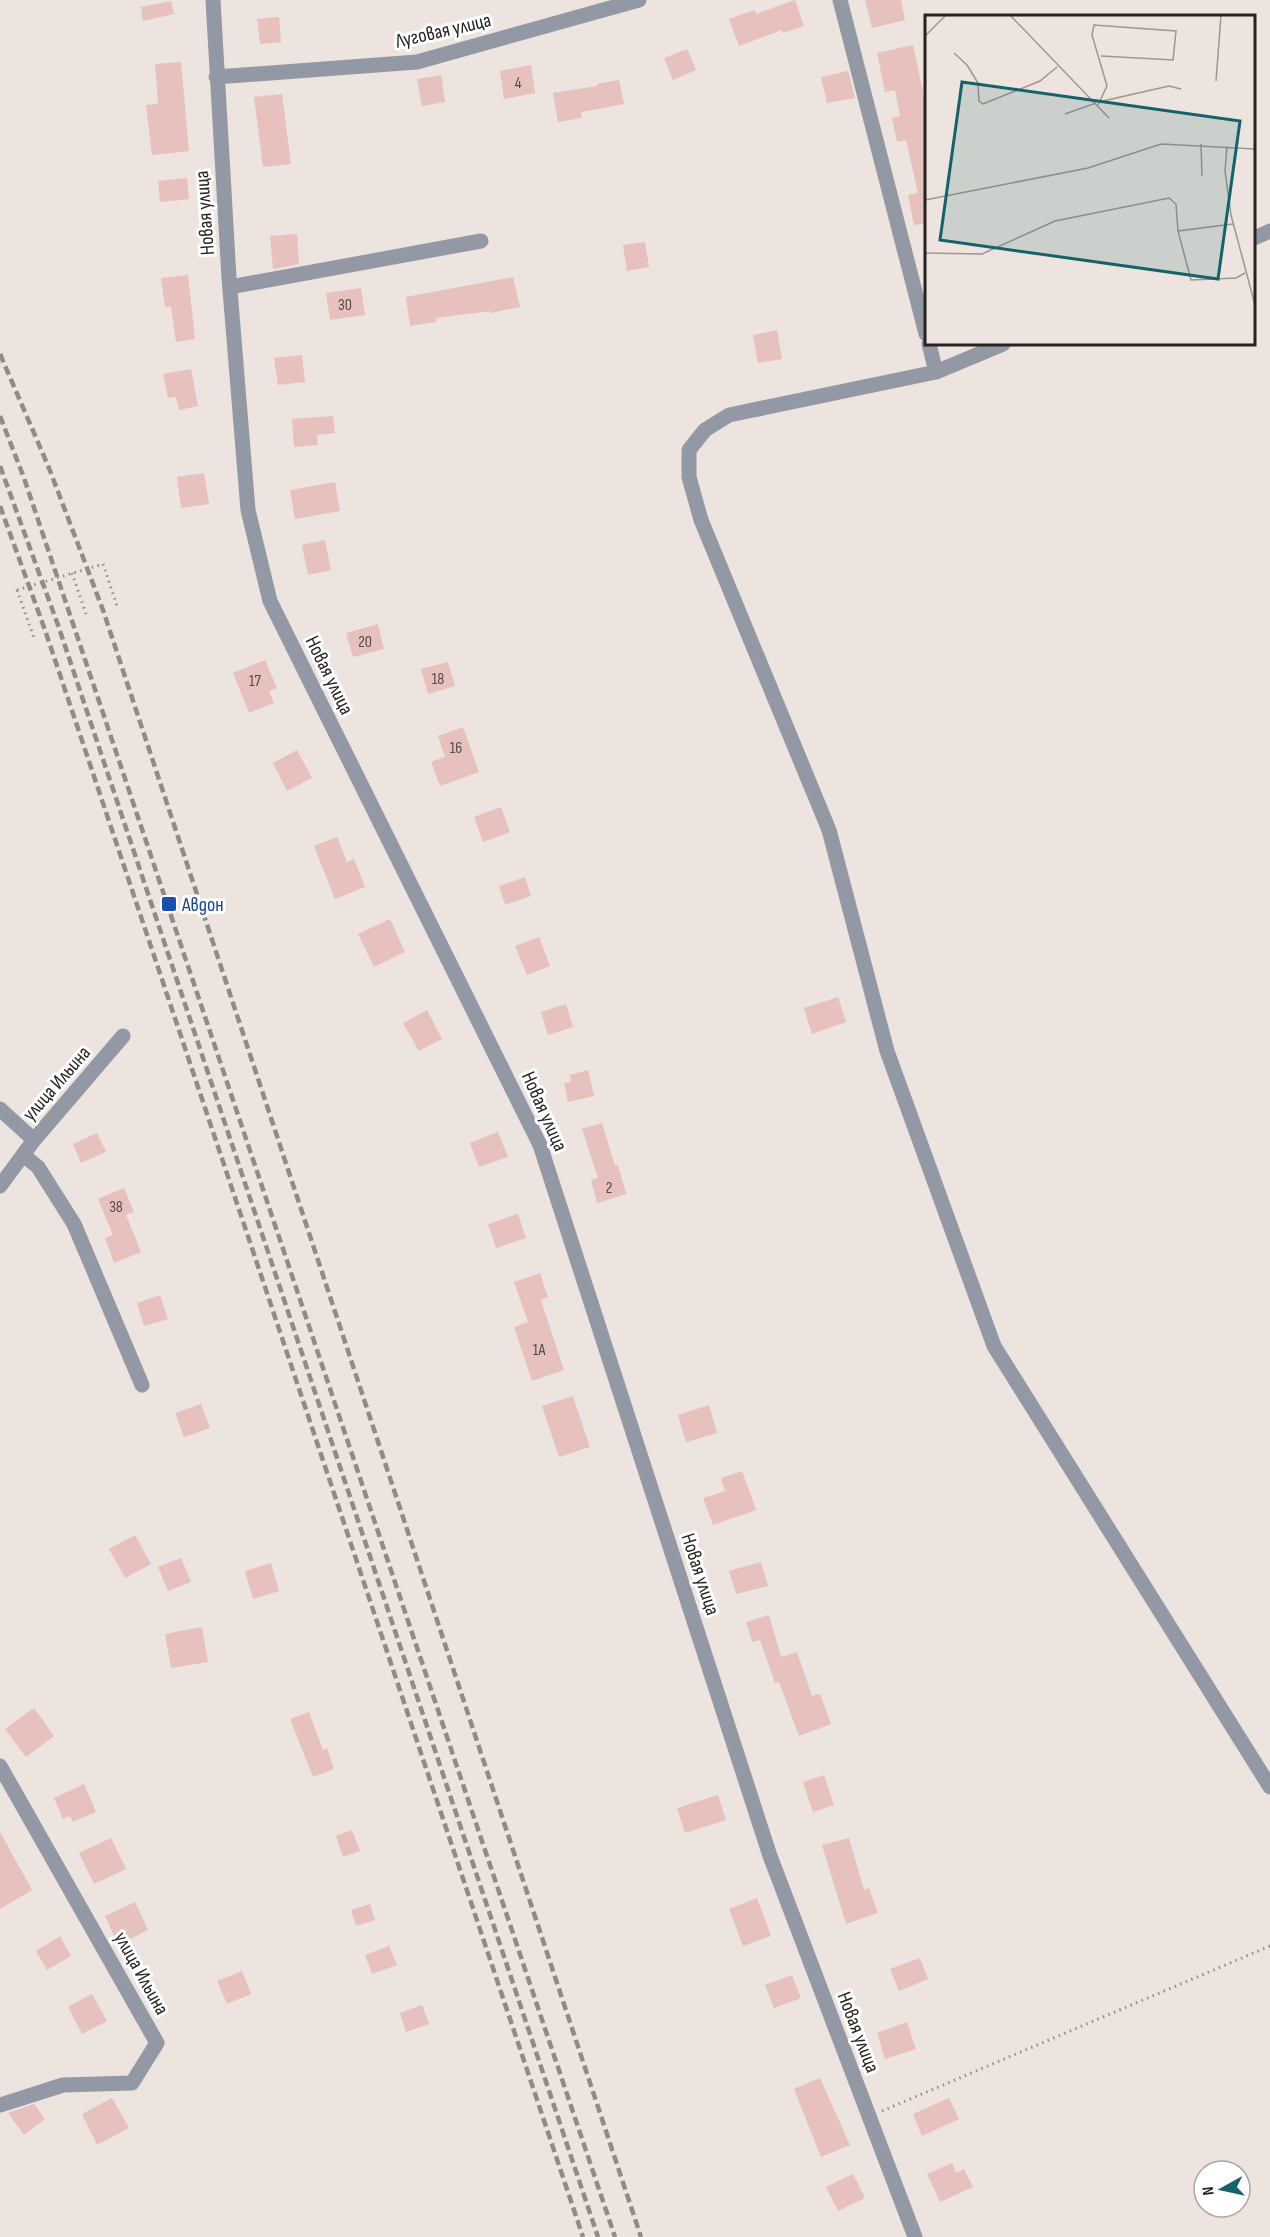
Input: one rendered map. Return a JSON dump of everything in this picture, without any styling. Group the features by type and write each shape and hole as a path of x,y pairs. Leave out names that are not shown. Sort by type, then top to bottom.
{"street":[{"name":"Новая улица","path":"213,0 230,287 248,510 270,601 540,1145 770,1856 915,2237"},
{"name":"Луговая улица","path":"216,77 417,62 639,0"},
{"path":"840,0 925,326"},
{"path":"1255,238 1270,231"},
{"path":"230,287 481,241"},
{"path":"929,345 936,372"},
{"path":"1001,345 936,372 729,415 705,430 689,450 690,477 701,520 829,830 887,1052 994,1346 1270,1787"},
{"name":"улица Ильина","path":"0,1186 34,1140 123,1036"},
{"path":"0,1109 34,1140"},
{"path":"23,1155 38,1167 74,1224 142,1385"},
{"name":"улица Ильина","path":"0,1766 157,2043 132,2083 63,2085 0,2105"}],"path":[{"path":"34,638 17,590 103,564 118,609"},
{"path":"72,573 86,614"},
{"path":"869,2116 1270,1946"}],"building":[{"path":"795,0 804,26 783,33 782,30 739,46 729,19 755,10 756,14"},
{"path":"865,0 901,0 905,20 872,28"},
{"path":"171,1 174,14 143,21 141,7"},
{"path":"279,17 281,42 260,44 257,19"},
{"path":"913,45 925,101 925,223 914,225 908,195 918,193 906,140 897,142 892,118 900,116 895,90 885,92 877,53"},
{"path":"687,49 696,70 673,80 664,58"},
{"path":"181,62 189,151 152,155 146,105 158,104 155,64"},
{"path":"531,65 535,93 504,99 500,71"},
{"path":"848,71 855,98 827,103 821,77"},
{"path":"441,75 445,102 422,106 417,79"},
{"path":"619,80 624,104 581,112 582,118 558,122 553,93"},
{"path":"282,94 291,164 263,167 254,97"},
{"path":"187,178 189,199 160,202 158,181"},
{"path":"297,234 299,264 273,269 270,236"},
{"path":"645,242 649,267 627,271 623,245"},
{"path":"188,275 195,339 176,342 171,307 165,307 161,278"},
{"path":"513,277 520,307 490,313 490,311 436,318 437,322 410,326 406,297"},
{"path":"361,288 365,315 330,320 326,293"},
{"path":"777,330 782,359 758,363 753,335"},
{"path":"302,355 305,382 278,385 274,358"},
{"path":"191,369 198,406 179,410 176,397 168,398 163,374"},
{"path":"333,416 335,433 317,435 318,445 294,447 292,419"},
{"path":"204,473 209,504 181,508 177,477"},
{"path":"335,482 340,511 295,519 290,490"},
{"path":"325,540 331,570 308,575 302,545"},
{"path":"378,624 384,649 353,657 346,633"},
{"path":"265,660 277,688 269,691 274,703 249,713 233,673"},
{"path":"448,662 455,686 428,694 421,669"},
{"path":"463,727 479,772 440,786 431,762 445,757 438,736"},
{"path":"297,750 312,778 287,791 273,763"},
{"path":"501,807 510,832 483,842 474,817"},
{"path":"337,837 347,862 354,859 365,887 335,899 314,846"},
{"path":"525,877 531,896 505,905 499,886"},
{"path":"390,919 405,952 374,967 358,934"},
{"path":"539,937 550,966 527,975 515,946"},
{"path":"838,997 846,1022 812,1034 804,1008"},
{"path":"566,1004 573,1027 548,1035 541,1012"},
{"path":"427,1010 442,1039 419,1051 403,1023"},
{"path":"588,1070 594,1096 568,1102 564,1083 571,1082 570,1075"},
{"path":"602,1123 626,1194 597,1203 591,1180 598,1178 582,1129"},
{"path":"498,1132 508,1157 479,1167 470,1143"},
{"path":"97,1133 106,1152 81,1163 73,1144"},
{"path":"124,1188 134,1212 126,1215 141,1252 114,1263 105,1238 113,1235 98,1199"},
{"path":"518,1214 526,1238 496,1248 488,1224"},
{"path":"540,1273 548,1297 541,1300 564,1370 532,1381 514,1327 528,1322 514,1282"},
{"path":"160,1295 168,1319 144,1326 137,1303"},
{"path":"573,1396 590,1447 559,1457 542,1406"},
{"path":"201,1404 210,1428 184,1437 175,1413"},
{"path":"709,1405 717,1433 686,1442 678,1415"},
{"path":"742,1471 756,1510 713,1525 703,1498 725,1491 721,1478"},
{"path":"135,1535 151,1564 125,1578 109,1549"},
{"path":"181,1558 191,1582 168,1591 158,1567"},
{"path":"761,1562 768,1586 736,1594 729,1571"},
{"path":"271,1563 279,1591 253,1599 245,1571"},
{"path":"769,1615 781,1657 797,1652 812,1696 820,1694 831,1724 799,1736 779,1682 775,1683 760,1640 752,1642 746,1622"},
{"path":"202,1627 208,1662 171,1668 165,1634"},
{"path":"34,1708 54,1736 26,1757 5,1729"},
{"path":"309,1712 323,1750 327,1748 334,1769 313,1777 290,1719"},
{"path":"824,1775 834,1805 813,1812 803,1782"},
{"path":"84,1784 96,1812 73,1822 70,1816 63,1819 54,1798"},
{"path":"718,1795 726,1820 685,1833 677,1808"},
{"path":"352,1830 360,1851 343,1857 336,1836"},
{"path":"0,1832 32,1890 0,1909"},
{"path":"111,1838 126,1869 94,1884 79,1853"},
{"path":"849,1838 864,1890 869,1888 878,1913 846,1924 822,1845"},
{"path":"757,1898 771,1936 743,1946 729,1909"},
{"path":"135,1902 148,1930 118,1945 105,1916"},
{"path":"370,1904 375,1920 356,1926 351,1910"},
{"path":"60,1936 71,1956 47,1970 36,1951"},
{"path":"389,1946 397,1965 372,1974 365,1955"},
{"path":"920,1958 928,1979 899,1991 890,1969"},
{"path":"242,1971 251,1994 227,2004 217,1981"},
{"path":"792,1975 801,1998 774,2008 765,1985"},
{"path":"92,1994 107,2021 82,2034 68,2007"},
{"path":"422,2005 429,2024 406,2032 400,2013"},
{"path":"907,2022 916,2049 885,2059 877,2033"},
{"path":"820,2078 850,2145 821,2157 794,2089"},
{"path":"112,2098 129,2128 97,2145 82,2114"},
{"path":"949,2098 959,2119 922,2136 913,2114"},
{"path":"34,2104 45,2119 24,2135 8,2113"},
{"path":"952,2163 956,2173 964,2169 973,2187 940,2202 927,2174"},
{"path":"853,2174 865,2198 838,2211 826,2187"}],"railway":[{"path":"0,354 49,468 103,610 641,2237"},
{"path":"0,416 24,478 615,2237"},
{"path":"0,466 58,625 598,2237"},
{"path":"0,506 45,630 583,2237"}],"place":[{"name":"Авдон","path":"169,904"}]}
